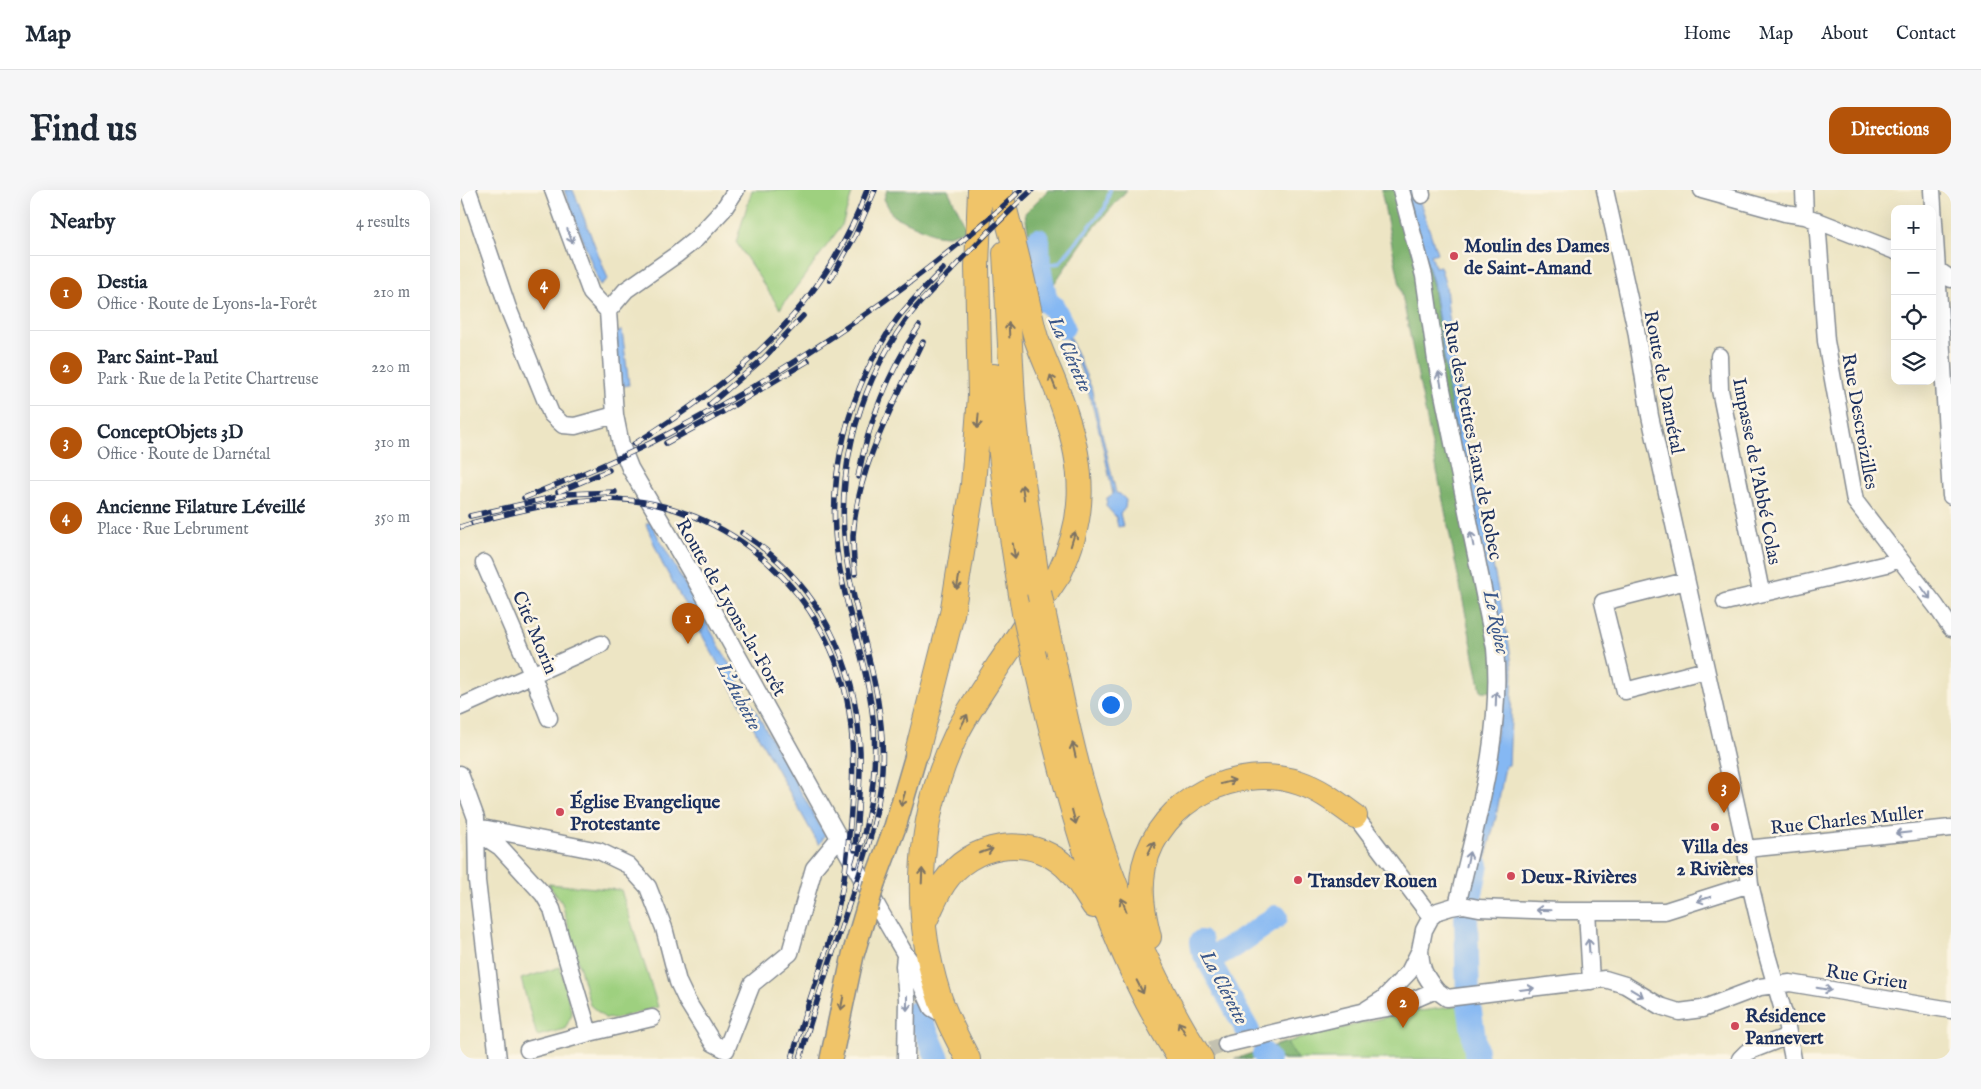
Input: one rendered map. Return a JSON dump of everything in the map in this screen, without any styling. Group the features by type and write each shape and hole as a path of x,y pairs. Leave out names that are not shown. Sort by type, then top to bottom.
{"highway":[{"path":"981,190 998,438 1006,503 1024,613 1075,821 1091,869 1120,943 1155,1017 1180,1059"},
{"path":"916,752 952,614 973,485 980,396 976,267 981,190"},
{"path":"1000,190 1017,438 1039,592 1049,639 1090,813 1126,912 1164,997 1201,1059"},
{"path":"968,1059 947,1017 929,960 922,925 925,834 942,772 958,733 969,712 1059,574 1073,542 1079,516 1080,479 1078,458 1065,412 1036,337 1000,190"},
{"path":"1164,997 1144,919 1141,892 1144,866 1148,855 1161,830 1178,811 1198,794 1216,785 1236,779 1265,777 1298,783 1313,788 1328,796 1355,816"},
{"path":"922,925 943,884 964,862 978,853 1000,846 1020,846 1038,850 1056,859 1072,872 1120,943"}],"main road":[{"path":"831,1059 846,981 874,882 895,827 916,752"}],"street":[{"path":"468,190 508,308 551,414 563,425 575,426 615,415"},
{"path":"553,190 592,293 608,311 620,295 696,239 723,210 736,190"},
{"name":"Rue des Petites Eaux de Robec","path":"1401,190 1424,276 1436,360 1495,648 1497,671 1496,710 1465,906"},
{"name":"Route de Darnétal","path":"1605,190 1636,330 1647,403 1746,849 1750,884 1785,1017 1793,1059"},
{"path":"1702,190 1811,218 1891,248"},
{"name":"Rue Descroizilles","path":"1804,190 1811,218 1826,341 1855,501 1951,628"},
{"path":"1932,190 1940,266 1951,496"},
{"path":"1940,266 1951,279"},
{"name":"Route de Lyons-la-Forêt","path":"608,311 615,415 621,445 637,481 696,581 839,838 911,962 932,1008 947,1017"},
{"name":"Impasse de l'Abbé Colas","path":"1719,356 1720,390 1761,592"},
{"path":"1725,602 1761,592 1887,564 1899,558"},
{"name":"Cité Morin","path":"484,563 549,718"},
{"path":"1686,581 1603,602 1625,691 1706,670"},
{"path":"460,707 601,644"},
{"path":"460,774 471,803 477,830 477,881 498,1059"},
{"path":"1355,816 1431,917"},
{"name":"Rue Charles Muller","path":"1746,849 1951,828"},
{"path":"477,830 599,851 628,865 648,887 664,928 678,982 687,1001 713,1043 724,1055 752,984 790,952 814,868 839,838"},
{"path":"477,830 500,847 520,868 543,894 552,909 589,1033"},
{"path":"1226,1044 1362,1012 1399,1006 1436,990 1421,966 1420,950 1424,930 1431,917 1438,911 1465,906 1587,911 1665,911 1750,884"},
{"path":"1587,911 1591,981"},
{"path":"1362,1012 1383,1000 1398,986 1409,972 1420,950"},
{"path":"905,954 904,966 908,999 906,1059"},
{"name":"Rue Grieu","path":"1436,990 1447,998 1605,979 1624,985 1660,1006 1679,1012 1702,1009 1760,987 1790,983 1951,1010"},
{"path":"528,1050 652,1018"},
{"path":"1740,1059 1748,1052 1788,1036"}],"green space":[{"path":"752,190 853,190 842,225 780,309 736,242"},
{"path":"887,190 948,190 967,229 946,236 937,235 893,216 884,199"},
{"path":"1048,190 1127,190 1087,236 1040,304 1025,213"},
{"path":"1381,190 1405,190 1433,285 1453,417 1503,692 1481,691"},
{"path":"548,884 621,890 658,1007 614,1019 605,1018 590,1005 562,903"},
{"path":"560,967 572,1014 565,1029 537,1036 521,979"},
{"path":"1458,1006 1468,1059 1235,1059 1287,1042 1398,1014"},
{"path":"1287,1042 1297,1059 1235,1059"}],"water":[{"path":"564,190 573,190 608,279 600,285"},
{"path":"1405,190 1416,190 1437,253 1431,255 1435,267 1440,266 1446,286 1467,449 1481,505 1513,671 1509,765 1505,766 1496,817 1476,896 1466,896 1503,698 1453,417 1433,283"},
{"path":"1047,298 1067,331 1091,387 1116,493 1126,500 1125,508 1120,514 1123,526 1118,527 1116,517 1106,506 1107,498 1113,494 1094,409 1072,348 1055,314 1045,303"},
{"path":"622,330 629,385 618,387 615,334"},
{"path":"650,522 825,835 819,845 662,563 646,524"}],"waterway":[{"path":"1039,266 1059,263 1105,208 1110,190"},
{"name":"La Clérette","path":"1038,240 1039,266 1046,301 1053,307 1063,327"},
{"name":"Le Robec","path":"1477,865 1466,917 1468,998 1477,1059"},
{"path":"1209,959 1237,944 1276,917"},
{"name":"La Clérette","path":"1201,942 1202,949 1248,1031"},
{"name":"L'Aubette","path":"916,1013 938,1059"},
{"name":"La Clérette","path":"1264,1054 1268,1059"}],"tunnel":[{"path":"1188,1057 1226,1044"}],"railway":[{"path":"634,444 708,394 773,337 802,305 827,270 849,232 867,190"},
{"path":"830,280 855,236 875,190"},
{"path":"524,498 649,444 714,409 807,354 852,324 939,260 1021,190"},
{"path":"800,1059 869,843 874,825 882,770 882,744 877,695 854,599 844,541 843,507 852,441 861,409 873,378 888,348 906,320 927,295 1032,190"},
{"path":"855,866 871,802 875,758 873,714 866,675 838,559 835,528 835,496 838,465 854,403 880,345 902,312 943,269"},
{"path":"709,405 764,358 803,316"},
{"path":"858,477 862,457 881,398 898,361 919,326"},
{"path":"855,574 853,536 856,510 869,460 889,412 923,342"},
{"path":"666,443 721,413 808,361"},
{"path":"558,492 609,470"},
{"path":"470,516 567,494 615,492"},
{"path":"472,523 523,510 575,501 610,499 654,504 695,517 733,536 767,562 797,593 821,629 838,669 849,711 853,750 851,812 841,896 792,1059"},
{"path":"460,527 479,521"},
{"path":"742,533 769,553 792,575 812,600 828,627 841,656 851,686 857,718 860,751 855,850"}],"place":[{"name":"Moulin des Dames de Saint-Amand","path":"1454,256"},
{"name":"Ancienne Filature Léveillé","path":"544,310"},
{"name":"Destia","path":"688,644"},
{"name":"Église Evangelique Protestante","path":"560,812"},
{"name":"ConceptObjets 3D","path":"1724,813"},
{"name":"Villa des 2 Rivières","path":"1715,827"},
{"name":"Deux-Rivières","path":"1511,876"},
{"name":"Transdev Rouen","path":"1298,880"},
{"name":"Résidence Pannevert","path":"1735,1026"},
{"name":"Parc Saint-Paul","path":"1403,1028"}]}
